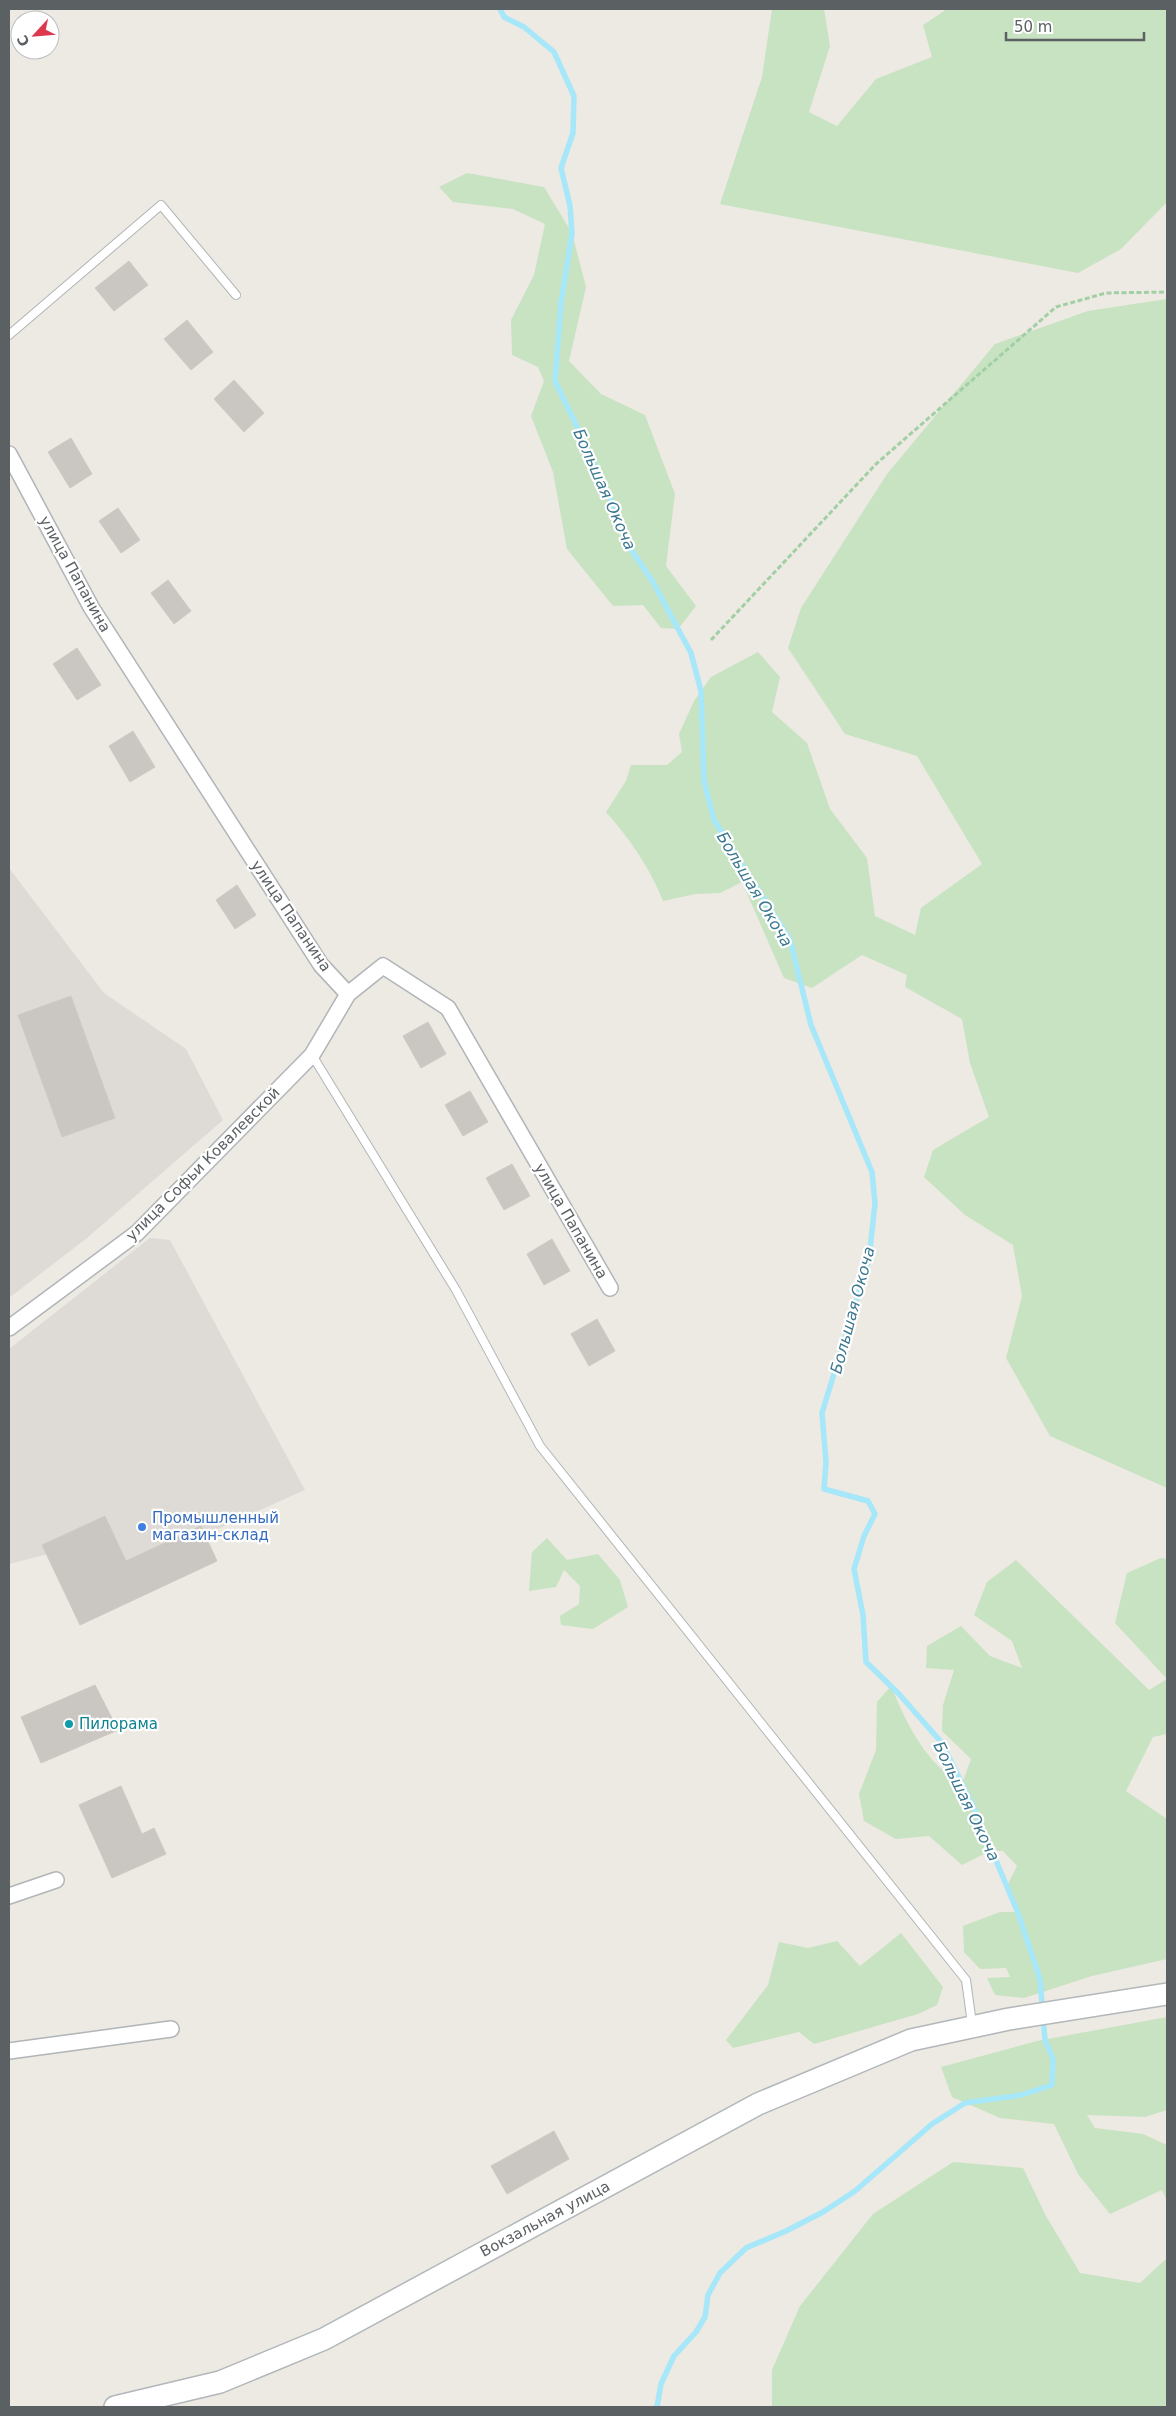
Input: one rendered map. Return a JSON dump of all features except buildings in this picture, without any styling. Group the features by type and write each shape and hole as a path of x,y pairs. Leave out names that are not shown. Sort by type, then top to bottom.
{"main road":[{"name":"Вокзальная улица","path":"115,2407 220,2382 324,2338 758,2104 911,2040 1009,2019 1167,1994"}],"street":[{"name":"улица Папанина","path":"9,454 91,608 320,965 348,994 383,966 448,1008 610,1288"},
{"name":"улица Софьи Ковалевской","path":"9,1328 137,1233 312,1055 348,994"},
{"path":"9,1896 56,1880"},
{"path":"9,2051 171,2028"}],"lane":[{"path":"9,335 161,205 236,295"},
{"path":"312,1055 456,1290 540,1446 966,1980 973,2026"}],"path":[{"path":"711,640 876,464 1056,307 1106,293 1167,292"}],"shaded area":[{"path":"9,868 104,993 186,1049 223,1120 87,1238 9,1298"},
{"path":"150,1238 170,1240 305,1490 68,1596 48,1554 9,1564 9,1349"}],"green space":[{"path":"772,9 824,9 830,46 809,112 837,126 876,79 932,57 923,25 947,9 1167,9 1167,202 1121,249 1078,273 720,204 762,77"},
{"path":"467,173 544,187 572,233 586,287 569,361 601,394 645,415 675,494 666,566 696,606 678,629 661,628 643,605 613,606 567,549 553,472 531,416 544,381 538,367 512,355 511,320 534,275 545,224 513,209 453,202 439,187"},
{"path":"1167,299 1167,1488 1050,1436 1006,1358 1022,1296 1013,1245 965,1215 924,1177 933,1150 989,1117 970,1063 962,1019 905,987 907,975 862,955 812,988 784,978 742,882 720,893 695,894 663,901 639,854 606,812 626,781 631,765 667,765 682,752 679,734 694,701 711,677 758,652 780,677 772,712 807,743 830,809 867,858 875,916 915,935 921,908 982,864 917,756 845,734 788,648 801,608 887,474 995,344 1088,311"},
{"path":"547,1538 567,1560 598,1554 620,1580 628,1607 593,1629 561,1625 560,1616 579,1604 580,1586 564,1570 556,1587 529,1591 532,1552"},
{"path":"1161,1558 1167,1559 1167,1679 1115,1623 1127,1573"},
{"path":"1016,1560 1149,1690 1167,1679 1167,1734 1153,1737 1126,1791 1167,1819 1167,1959 1092,1976 1024,1998 995,1995 987,1978 1010,1977 1006,1968 980,1969 964,1952 963,1926 1000,1912 1018,1912 1007,1886 1017,1866 1003,1851 992,1850 962,1865 929,1836 896,1839 864,1821 859,1794 876,1750 877,1702 891,1686 911,1728 927,1754 949,1775 962,1784 971,1759 942,1731 943,1705 954,1670 926,1668 927,1646 961,1626 990,1656 1022,1668 1012,1641 974,1615 987,1582"},
{"path":"901,1933 943,1987 937,2005 918,2014 814,2044 799,2032 733,2048 726,2040 768,1985 779,1942 808,1948 837,1941 860,1966"},
{"path":"1167,2017 1167,2110 1145,2117 1087,2115 1095,2128 1143,2134 1167,2145 1167,2201 1162,2190 1110,2214 1078,2174 1054,2124 1000,2118 952,2097 941,2067 1037,2041"},
{"path":"953,2162 1023,2168 1046,2216 1080,2273 1140,2283 1167,2258 1167,2407 772,2407 772,2370 800,2306 873,2214"}],"waterway":[{"name":"Большая Окоча","path":"500,9 504,17 524,27 554,52 574,96 573,133 561,168 570,206 572,233 561,303 555,381 614,507 626,542 653,582 691,653 701,691 704,781 714,820 790,940 811,1025 872,1172 875,1203 869,1259 822,1413 826,1462 824,1489 868,1501 875,1514 864,1536 854,1569 863,1615 866,1662 899,1694 942,1743 974,1808 1018,1913 1040,1979 1045,2040 1053,2059 1052,2085 1021,2095 965,2103 932,2124 855,2191 823,2212 786,2231 746,2248 720,2273 708,2295 705,2317 696,2332 674,2356 661,2384 657,2407"}],"place":[{"name":"Промышленный магазин-склад","path":"142,1527"},
{"name":"Пилорама","path":"69,1724"}]}
